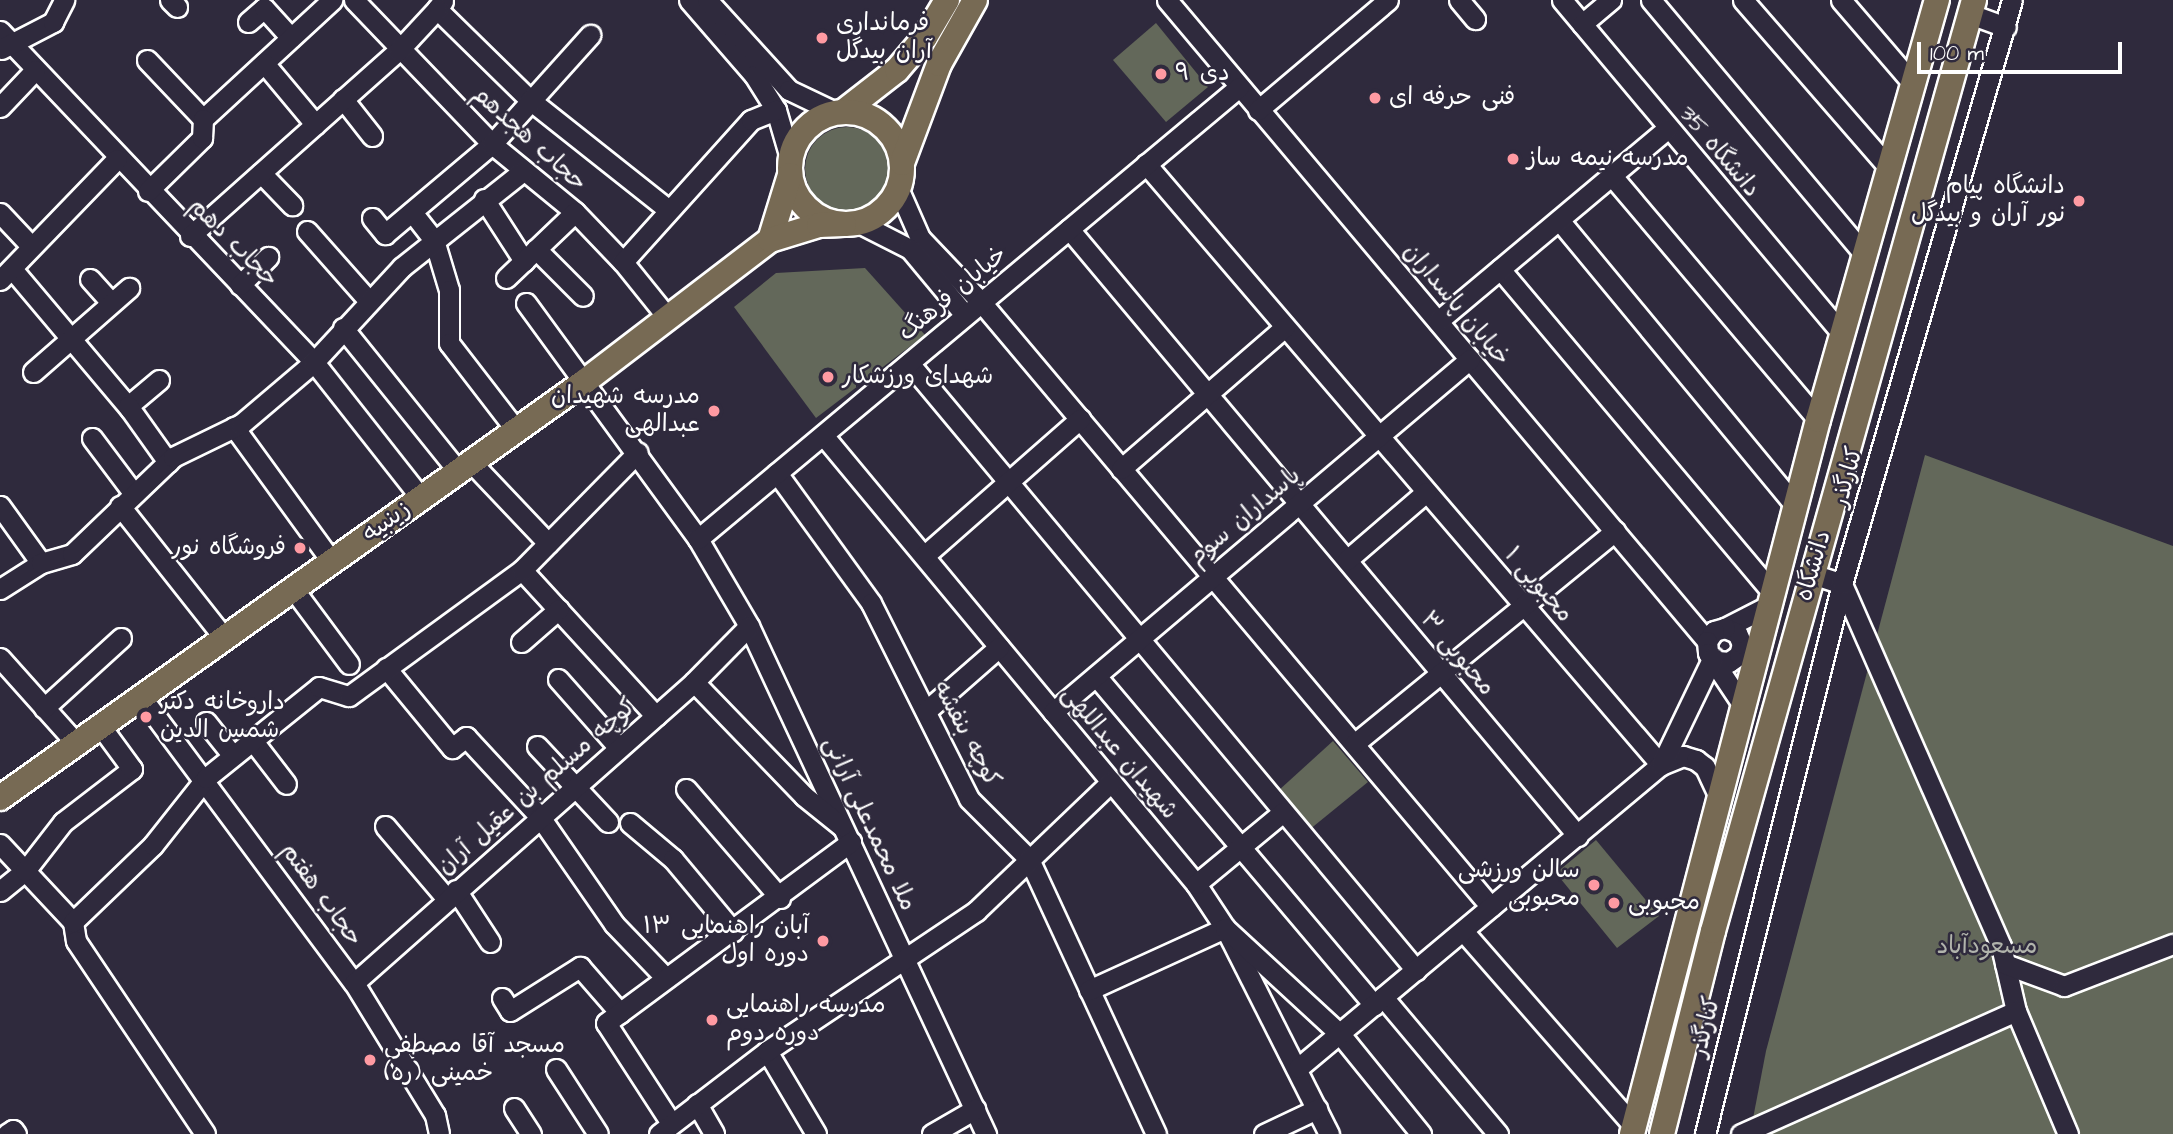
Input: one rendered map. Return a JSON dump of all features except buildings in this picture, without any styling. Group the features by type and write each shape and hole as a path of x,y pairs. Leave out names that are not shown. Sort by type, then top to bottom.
{"main road":[{"path":"770,240 790,167 807,127 840,112 897,70 925,37 947,0"},
{"path":"790,167 803,204 814,215 852,223 886,208 898,188 902,163 926,96 975,0"},
{"name":"دانشگاه","path":"1633,1130 1742,704 1818,420 1914,85 1932,4"},
{"name":"دانشگاه","path":"1662,1134 1713,931 1972,7"},
{"path":"897,70 905,91 926,96"},
{"path":"840,112 878,122 890,133 902,163"},
{"name":"زینبیه","path":"0,798 102,728 584,382 770,240 820,225 852,223"},
{"path":"1684,923 1713,931"}],"street":[{"path":"3,41 53,22 64,0"},
{"path":"148,191 202,138 203,119 332,0"},
{"name":"حجاب هجدهم","path":"354,0 399,50 492,144 522,172 575,212 623,261 668,318"},
{"path":"689,0 754,75 776,110 790,167"},
{"path":"707,0 789,90 840,112"},
{"name":"خیابان پاسداران","path":"1167,0 1615,531 1712,653 1742,704"},
{"path":"1459,0 1475,19"},
{"name":"دانشگاه 35","path":"1562,0 1667,130 1842,334"},
{"path":"1582,24 1611,0"},
{"path":"1651,0 1865,255"},
{"path":"1743,0 1890,169"},
{"path":"1841,0 1914,85"},
{"name":"کنارگذر","path":"1705,1134 1842,584 2012,0"},
{"path":"1258,110 1378,3"},
{"path":"190,236 399,50 441,5 530,100 669,211"},
{"path":"1972,7 2006,27"},
{"path":"248,23 264,8 291,38"},
{"path":"372,218 385,234 412,212 492,144 590,35"},
{"name":"حجاب دهم","path":"3,41 35,70 190,236 314,362 421,498"},
{"path":"147,60 203,119"},
{"path":"264,63 315,124"},
{"path":"0,107 35,70"},
{"name":"خیابان فرهنگ","path":"698,539 1239,87"},
{"path":"343,99 372,136"},
{"path":"623,261 751,120 776,110"},
{"path":"1437,321 1667,130"},
{"path":"117,159 30,245 6,275 71,340 131,410 168,462"},
{"name":"محبوبی ۱","path":"1146,164 1661,765"},
{"path":"0,589 41,563 72,554 168,462 234,428 314,362 368,300 434,240 522,172"},
{"path":"261,173 292,205"},
{"path":"1612,176 1818,420"},
{"path":"898,188 920,237 981,302 1491,907"},
{"path":"484,199 530,255 583,296"},
{"path":"412,212 434,240 449,290 449,343 516,430"},
{"path":"506,278 575,212"},
{"path":"0,213 30,245"},
{"path":"1559,220 1795,505"},
{"path":"852,223 911,249 965,315"},
{"name":"محبوبی ۳","path":"1069,229 1578,835"},
{"path":"307,231 368,300"},
{"path":"240,285 268,257"},
{"path":"1500,269 1771,599 1726,628 1714,631 1712,653 1661,765"},
{"path":"90,279 111,302"},
{"path":"33,372 129,288"},
{"path":"1812,299 1837,303 1854,294"},
{"name":"ملا محمدعلی آرانی","path":"526,303 638,452 698,539 749,626 986,1134"},
{"path":"1121,469 1285,327"},
{"path":"344,328 464,467 548,543"},
{"name":"پاسداران سوم","path":"1053,712 1470,359"},
{"path":"909,363 1416,970"},
{"path":"131,410 128,406 159,380"},
{"path":"924,556 1080,419"},
{"path":"234,428 332,562"},
{"name":"شهیدان عبداللهی","path":"822,435 1196,884 1226,928 1329,1134"},
{"path":"92,438 127,500 225,639"},
{"path":"73,922 153,845 205,778 319,687 349,696 522,570 638,452"},
{"name":"کوچه بنفشه","path":"777,473 872,603 969,799 1028,859 1156,1134"},
{"path":"1347,560 1426,492"},
{"path":"0,506 41,563"},
{"path":"1354,744 1615,531"},
{"path":"522,570 656,716"},
{"path":"1812,574 1842,584 2005,964 2016,1011 2068,1134"},
{"path":"294,590 349,664"},
{"path":"521,642 559,609"},
{"name":"کوچه مسلم بن عقیل آران","path":"354,983 451,894 694,682 749,626"},
{"path":"1712,653 1729,662 1739,655 1742,644 1737,633 1726,628"},
{"path":"44,708 121,638"},
{"path":"926,711 999,647"},
{"path":"0,658 77,744"},
{"path":"386,668 452,748 466,737 540,817 614,924 666,978"},
{"path":"1096,676 1238,848 1498,1134"},
{"path":"558,679 620,748"},
{"path":"694,682 804,796 848,835 780,898 606,1023 665,1128 767,1051 904,956 976,911 1111,782"},
{"name":"حجاب هفتم","path":"142,698 205,778 354,983 435,1115 439,1134"},
{"path":"206,722 233,757"},
{"path":"0,891 25,871 63,822 132,769 102,728"},
{"path":"253,741 286,784"},
{"path":"537,746 608,822"},
{"path":"1298,1068 1661,765 1683,756 1696,760 1705,767 1718,795"},
{"path":"686,789 780,898"},
{"path":"1196,884 1283,812"},
{"path":"630,822 673,859 733,932"},
{"path":"385,826 451,894 490,942"},
{"path":"0,844 73,922 76,941 205,1134"},
{"path":"1089,990 1226,928 1340,1034 1421,1134"},
{"path":"1463,931 1633,1130"},
{"path":"2005,964 2064,986 2173,944"},
{"path":"502,998 510,1011 580,967 620,1013"},
{"path":"1741,1134 2016,1011"},
{"path":"767,1051 816,1134"},
{"path":"556,1069 598,1134"},
{"path":"697,1104 714,1134"},
{"path":"514,1108 531,1134"},
{"path":"932,1134 975,1109"},
{"path":"1264,1134 1317,1109"},
{"path":"7,1134 13,1130 16,1134"}],"green space":[{"name":"۹ دی","path":"1156,23 1208,87 1166,122 1113,60"},
{"path":"847,127 870,134 882,146 889,169 882,192 870,204 847,211 824,204 812,192 805,169 812,146 824,134"},
{"name":"شهدای ورزشکار","path":"865,268 925,335 816,418 734,307 776,273"},
{"name":"مسعودآباد","path":"1925,455 2173,546 2173,1134 1750,1134 1766,1051"},
{"path":"1333,741 1368,782 1309,830 1278,791"},
{"name":"محبوبی","path":"1596,840 1659,916 1617,948 1556,873"}],"place":[{"name":"فرمانداری آران بیدگل","path":"822,38"},
{"name":"۹ دی","path":"1161,74"},
{"name":"فنی حرفه ای","path":"1375,98"},
{"name":"مدرسه نیمه ساز","path":"1513,159"},
{"name":"دانشگاه پیام نور آران و بیدگل","path":"2079,201"},
{"name":"شهدای ورزشکار","path":"828,377"},
{"name":"مدرسه شهیدان عبدالهی","path":"714,411"},
{"name":"فروشگاه نور","path":"300,548"},
{"name":"داروخانه دکتر شمس الدین","path":"146,717"},
{"name":"سالن ورزشی محبوبی","path":"1594,885"},
{"name":"محبوبی","path":"1614,903"},
{"name":"۱۳ آبان راهنمایی دوره اول","path":"823,941"},
{"name":"مدرسه راهنمایی دوره دوم","path":"712,1020"},
{"name":"مسجد آقا مصطفی خمینی (ره)","path":"370,1060"}]}
